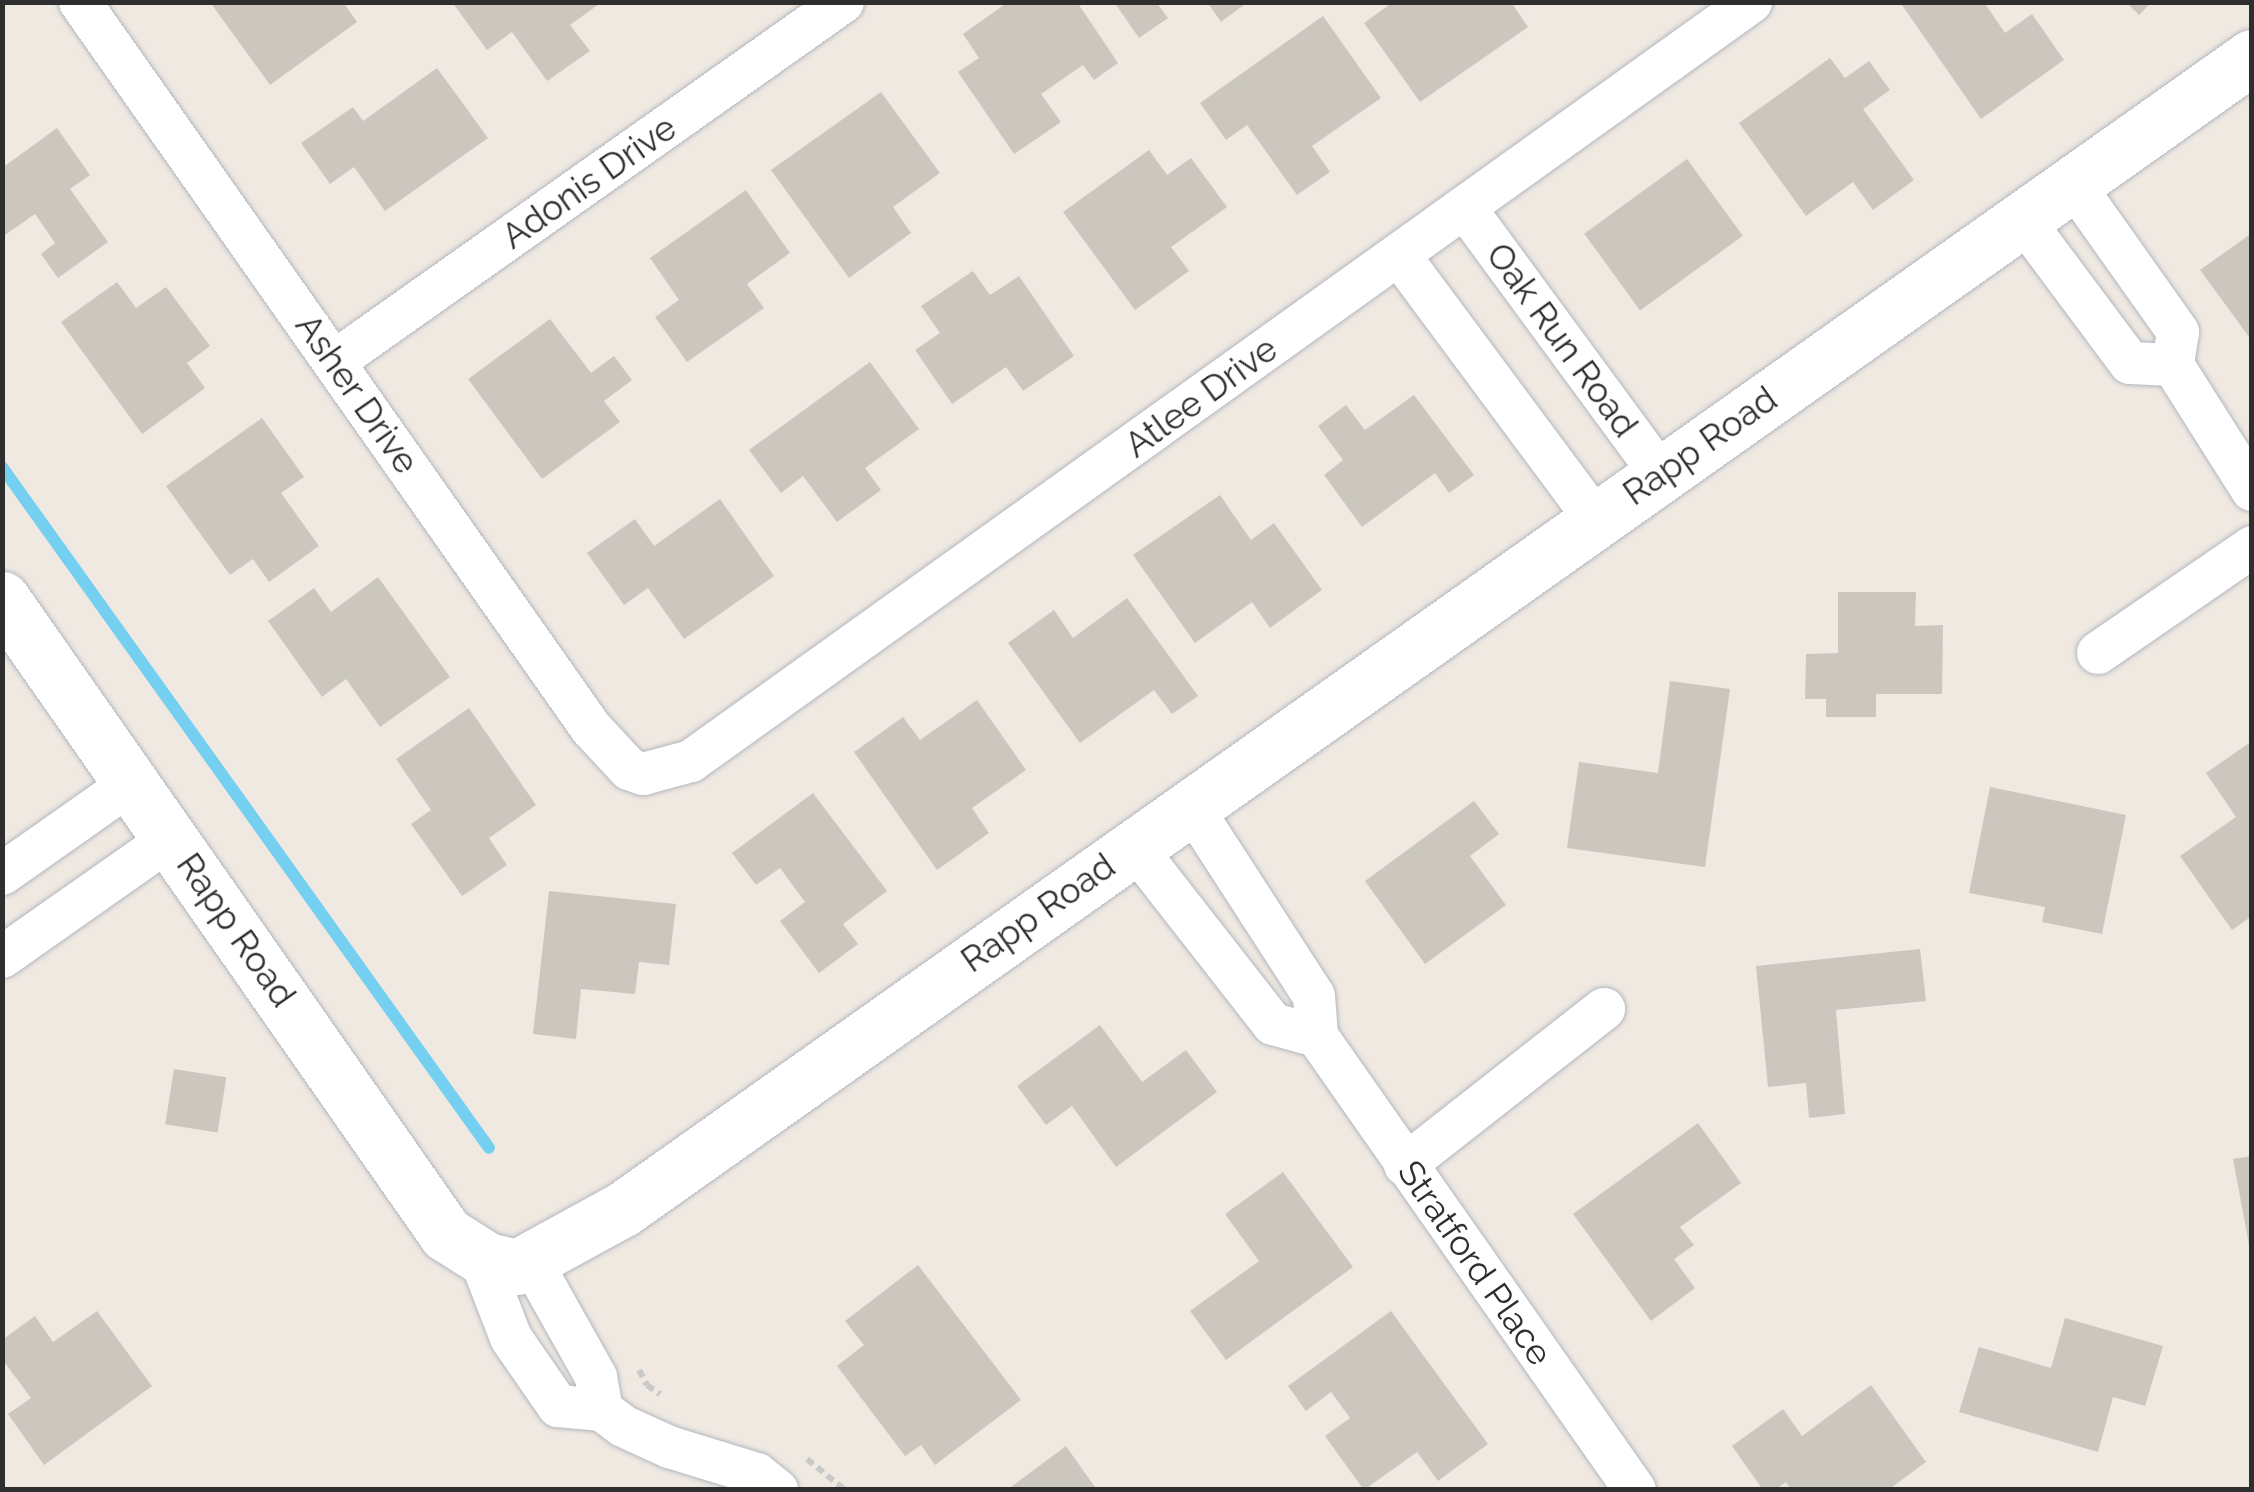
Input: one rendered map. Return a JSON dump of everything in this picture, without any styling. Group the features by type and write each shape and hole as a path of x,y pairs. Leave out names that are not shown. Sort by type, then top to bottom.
{"street":[{"name":"Asher Drive","path":"80,2 591,728 629,769 644,774"},
{"name":"Adonis Drive","path":"334,361 843,2"},
{"name":"Atlee Drive","path":"644,774 691,762 1751,2"},
{"name":"Rapp Road","path":"2,599 173,838 446,1234 505,1258 623,1208 2252,57"},
{"path":"2074,185 2178,332 2173,365 2252,490"},
{"name":"Oak Run Road","path":"1465,208 1660,473"},
{"path":"2024,221 2130,364 2173,365"},
{"path":"1398,255 1595,519"},
{"path":"2098,653 2252,547"},
{"path":"2,874 133,782"},
{"name":"Stratford Place","path":"1191,806 1314,996 1317,1036 1634,1490"},
{"path":"2,957 173,838"},
{"path":"1133,845 1273,1024 1317,1036"},
{"path":"1405,1165 1604,1009"},
{"path":"505,1258 511,1338 558,1406 602,1410 623,1426 669,1448 757,1474 777,1490"}],"path":[{"path":"629,1354 647,1385 670,1401"},
{"path":"802,1456 845,1490"}],"building":[{"path":"210,2 343,2 357,22 270,85"},
{"path":"452,2 602,2 570,25 590,51 547,81 512,32 487,50"},
{"path":"1008,2 1077,2 1118,63 1094,80 1083,65 1041,94 1061,122 1014,154 958,72 979,58 963,34"},
{"path":"1114,2 1156,2 1168,18 1139,38"},
{"path":"1207,2 1248,2 1221,22"},
{"path":"1393,2 1511,2 1528,27 1420,102 1364,23"},
{"path":"1984,2 2005,33 2032,14 2064,60 1981,119 1902,5"},
{"path":"2126,2 2152,2 2139,15"},
{"path":"1323,16 1381,98 1312,146 1330,172 1297,195 1247,125 1226,140 1200,103"},
{"path":"1830,58 1845,78 1869,61 1890,90 1863,109 1914,180 1873,210 1853,182 1806,216 1739,123"},
{"path":"437,68 488,138 385,211 354,167 330,184 301,143 353,107 363,121"},
{"path":"881,92 940,173 893,207 911,233 849,278 771,170"},
{"path":"57,128 90,175 70,189 108,242 58,278 41,254 55,243 35,214 2,237 2,168"},
{"path":"1149,150 1167,175 1191,158 1227,207 1171,247 1189,271 1135,310 1063,212"},
{"path":"1687,159 1743,236 1640,311 1584,234"},
{"path":"746,190 790,253 747,284 764,308 687,362 655,317 679,300 650,258"},
{"path":"2252,233 2252,341 2200,270"},
{"path":"973,271 990,295 1019,276 1074,356 1023,391 1006,367 952,404 915,350 940,333 921,306"},
{"path":"117,282 136,308 166,287 210,346 187,363 205,388 142,434 61,322"},
{"path":"550,319 591,373 614,356 632,380 604,401 620,422 542,479 468,379"},
{"path":"870,362 919,429 865,468 881,490 837,522 803,476 781,493 749,450"},
{"path":"1414,395 1474,475 1449,493 1435,473 1362,527 1324,475 1343,460 1318,426 1346,405 1365,430"},
{"path":"262,418 304,477 281,493 319,546 269,582 253,559 230,575 166,486"},
{"path":"1220,495 1251,540 1274,523 1322,590 1270,628 1252,602 1195,643 1133,555"},
{"path":"720,499 774,576 684,639 648,588 624,605 587,553 635,519 654,546"},
{"path":"378,577 450,677 380,727 346,679 322,697 268,621 314,588 331,612"},
{"path":"1838,592 1916,592 1915,626 1943,625 1942,694 1876,694 1876,717 1826,717 1826,699 1805,699 1806,654 1838,653"},
{"path":"1127,598 1198,696 1172,714 1154,690 1080,743 1008,643 1054,610 1073,638"},
{"path":"1670,681 1730,689 1705,867 1567,848 1579,762 1658,773"},
{"path":"977,700 1026,770 972,808 989,833 937,870 854,752 903,717 920,740"},
{"path":"469,708 536,805 489,838 507,865 462,896 411,824 431,810 396,759"},
{"path":"2252,741 2252,916 2232,930 2180,856 2236,817 2206,773"},
{"path":"1990,787 2126,815 2102,934 2042,922 2045,907 1969,893"},
{"path":"813,793 887,891 843,924 858,944 819,973 780,921 805,902 780,868 756,885 732,853"},
{"path":"1474,801 1499,834 1470,856 1506,905 1425,964 1365,881"},
{"path":"549,891 676,904 669,965 639,962 635,994 581,989 576,1039 533,1034"},
{"path":"1920,949 1926,1001 1836,1010 1845,1114 1809,1118 1806,1083 1768,1087 1756,966"},
{"path":"1100,1025 1142,1082 1186,1050 1217,1092 1116,1167 1072,1106 1046,1125 1017,1086"},
{"path":"174,1069 226,1077 218,1133 165,1124"},
{"path":"1698,1123 1741,1183 1680,1227 1694,1245 1674,1259 1695,1288 1651,1321 1573,1214"},
{"path":"2252,1156 2252,1249 2250,1250 2233,1159"},
{"path":"1283,1172 1353,1267 1226,1360 1190,1311 1259,1261 1225,1214"},
{"path":"918,1265 1021,1400 935,1465 921,1445 905,1456 837,1366 864,1345 845,1321"},
{"path":"97,1311 152,1386 44,1465 8,1414 31,1398 2,1359 2,1340 35,1316 53,1342"},
{"path":"1391,1311 1488,1444 1438,1481 1417,1452 1364,1490 1325,1436 1350,1418 1331,1392 1306,1411 1288,1386"},
{"path":"2065,1318 2163,1346 2145,1406 2113,1397 2098,1452 1959,1412 1979,1347 2051,1368"},
{"path":"1871,1385 1926,1462 1888,1490 1791,1490 1786,1482 1775,1490 1763,1490 1732,1446 1783,1409 1802,1436"},
{"path":"1066,1446 1097,1490 1007,1490"}],"waterway":[{"path":"2,467 489,1148"}]}
